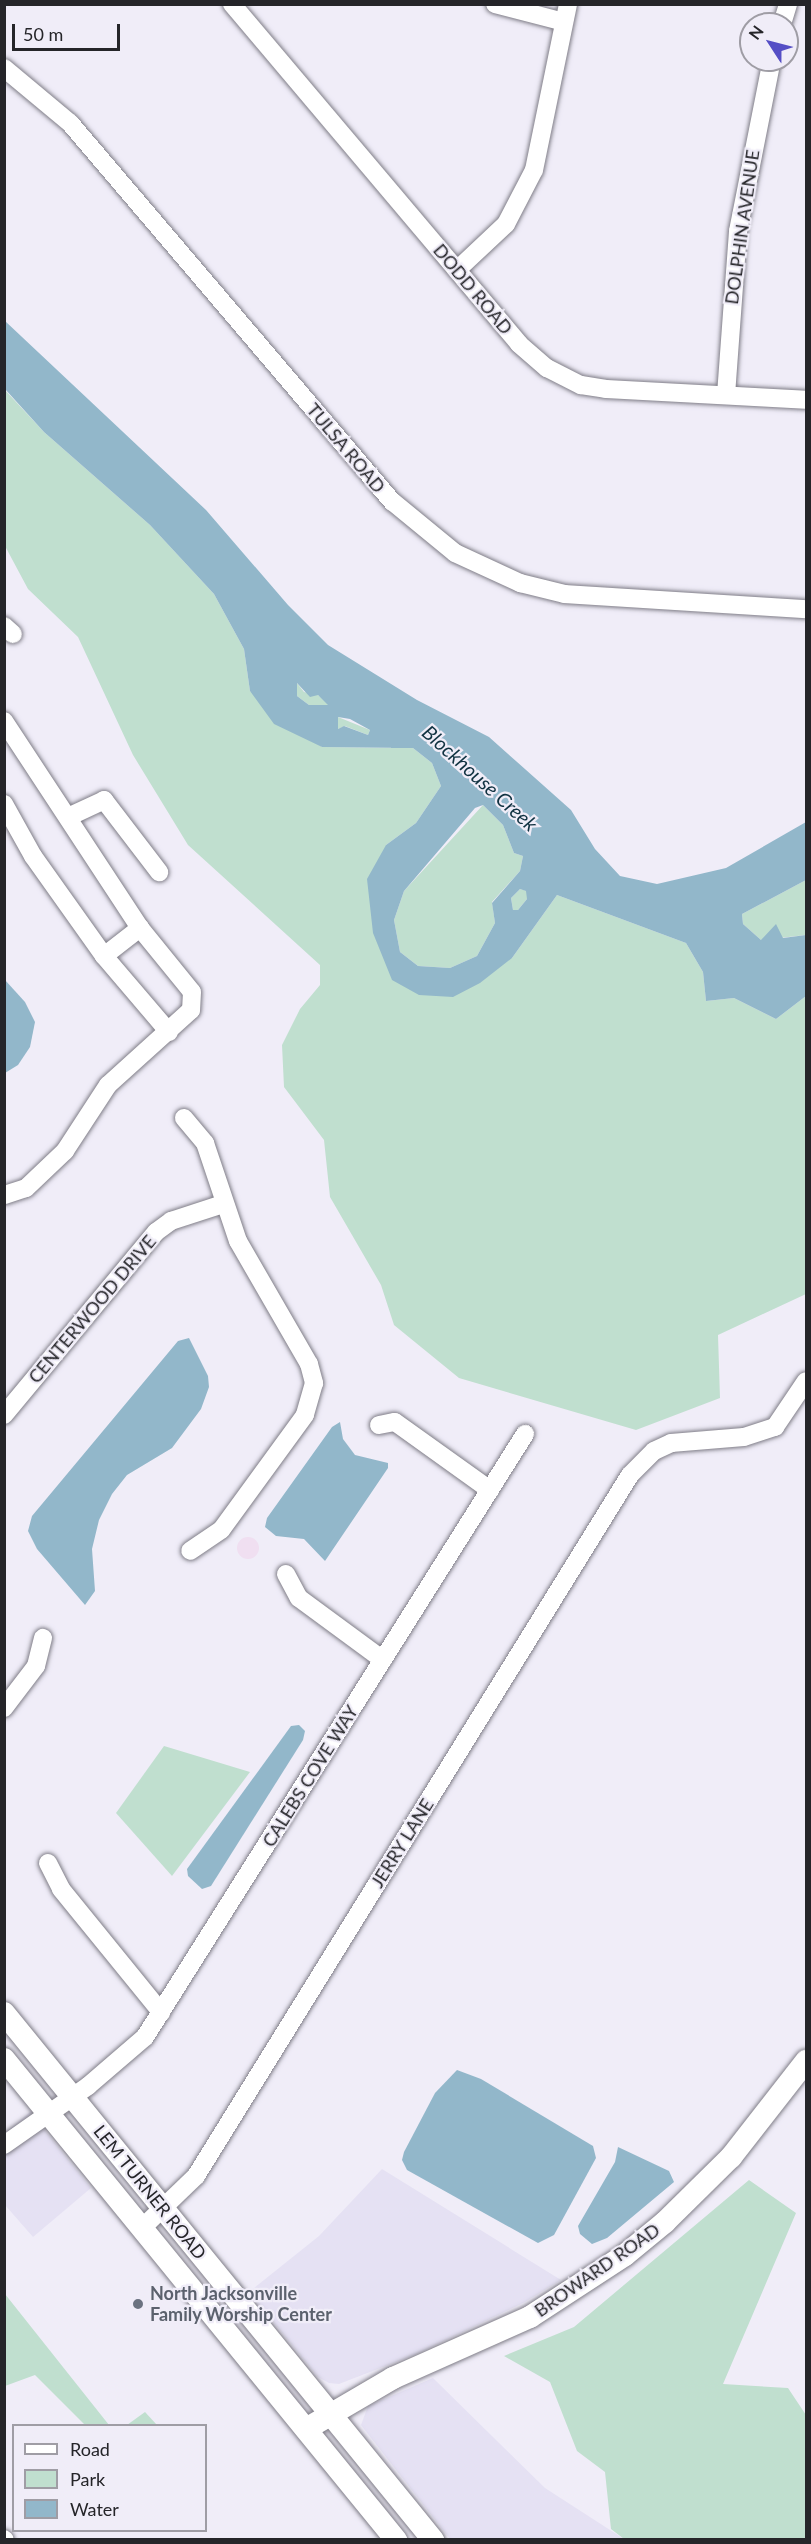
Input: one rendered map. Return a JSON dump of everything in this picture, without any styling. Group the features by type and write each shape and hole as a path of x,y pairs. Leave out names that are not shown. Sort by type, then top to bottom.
{"main road":[{"name":"LEM TURNER ROAD","path":"4,2013 426,2531"},
{"name":"LEM TURNER ROAD","path":"4,2059 398,2540"},
{"name":"BROWARD ROAD","path":"306,2429 330,2412 393,2378 530,2317 625,2255 665,2222 731,2157 807,2061"}],"street":[{"name":"DODD ROAD","path":"232,4 519,344 563,378 606,389 807,400"},
{"path":"457,270 506,224 534,170 566,13 495,4"},
{"name":"TULSA ROAD","path":"4,68 70,123 393,502 455,553 520,583 565,594 807,609"},
{"name":"DOLPHIN AVENUE","path":"726,395 738,231 769,72"},
{"path":"4,721 140,928 192,992 191,1010 108,1085 65,1151 26,1188 4,1195"},
{"path":"68,817 104,800 159,872"},
{"path":"4,804 33,856 104,956 169,1032"},
{"path":"104,956 140,928"},
{"path":"184,1118 205,1143 223,1204 238,1241 309,1364 314,1383 305,1416 221,1530 190,1551"},
{"name":"CENTERWOOD DRIVE","path":"4,1415 156,1232 171,1221 223,1204"},
{"name":"JERRY LANE","path":"142,2228 196,2176 630,1475 654,1451 671,1443 744,1437 775,1427 807,1382"},
{"path":"379,1425 395,1422 490,1490"},
{"name":"CALEBS COVE WAY","path":"4,2145 134,2049 161,2012 525,1434"},
{"path":"286,1574 299,1598 383,1660"},
{"path":"4,1708 36,1666 42,1638"},
{"path":"48,1863 61,1889 161,2012"},
{"path":"398,2540 426,2531"}],"shaded area":[{"path":"248,1537 258,1544 259,1548 252,1558 248,1559 238,1552 237,1548 244,1538"},
{"path":"30,2112 91,2188 33,2237 5,2205 4,2134"},
{"path":"382,2169 561,2280 525,2302 419,2353 339,2384 329,2383 318,2377 249,2292 319,2236"},
{"path":"433,2378 545,2488 624,2539 450,2539 361,2425 368,2406"}],"green space":[{"path":"4,389 44,432 150,525 214,594 244,649 250,691 322,747 413,748 432,763 441,786 416,823 386,845 392,980 512,958 557,895 686,943 703,972 706,1001 734,998 776,1019 806,996 806,1294 718,1335 720,1398 636,1430 459,1378 394,1325 381,1285 330,1197 324,1140 284,1087 282,1045 300,1009 320,985 320,965 188,845 133,755 78,637 28,589 5,546"},
{"path":"297,683 304,692 318,695 329,705 309,705 297,696"},
{"path":"338,717 370,730 368,735 345,726 338,729"},
{"path":"483,805 503,825 514,853 523,856 520,871 492,902 495,923 477,956 450,968 418,966 400,952 394,920 404,891"},
{"path":"806,880 806,935 761,940 743,924 742,914"},
{"path":"520,889 527,891 527,899 518,910 513,910 511,898"},
{"path":"164,1746 250,1772 172,1876 116,1813"},
{"path":"749,2180 796,2213 723,2384 788,2388 806,2415 806,2539 624,2539 611,2529 605,2472 577,2451 550,2382 504,2356 574,2327"},
{"path":"4,2294 108,2424 84,2424 35,2375 5,2386"},
{"path":"145,2412 156,2424 128,2424"}],"water":[{"name":"Blockhouse Creek","path":"5,321 206,510 288,605 328,645 417,700 489,737 571,810 595,849 620,876 657,884 726,868 806,822 806,880 742,914 743,924 761,940 776,924 783,938 806,935 806,996 776,1019 734,998 706,1001 703,972 686,943 557,895 512,958 480,983 453,997 419,995 392,980 373,933 367,879 386,845 416,823 441,786 432,763 413,748 322,747 274,724 250,691 244,649 214,594 150,525 44,432 5,389","holes":["297,683 310,697 318,695 328,705 309,705 297,696","338,717 350,719 370,730 368,735 344,726 338,729","483,805 503,825 514,853 523,856 520,871 492,903 495,923 477,956 450,968 418,966 400,952 394,920 404,891 475,808","520,889 526,891 527,899 518,910 513,910 511,898"]},
{"path":"5,980 25,1002 35,1022 30,1047 18,1065 5,1073"},
{"path":"189,1338 208,1376 209,1387 201,1409 172,1448 127,1475 112,1494 99,1520 92,1549 95,1591 85,1605 37,1549 28,1531 32,1516 178,1341"},
{"path":"340,1422 343,1439 355,1455 388,1463 388,1468 325,1561 304,1539 276,1536 265,1527 267,1518 332,1427"},
{"path":"299,1725 305,1731 303,1740 211,1886 202,1889 188,1876 187,1869 291,1726"},
{"path":"457,2070 481,2079 593,2146 596,2158 554,2235 538,2243 407,2170 402,2160 404,2152 435,2093"},
{"path":"618,2147 669,2171 674,2182 607,2238 592,2244 580,2234 578,2226 615,2162"}],"place":[{"name":"North Jacksonville Family Worship Center","path":"138,2304"}]}
